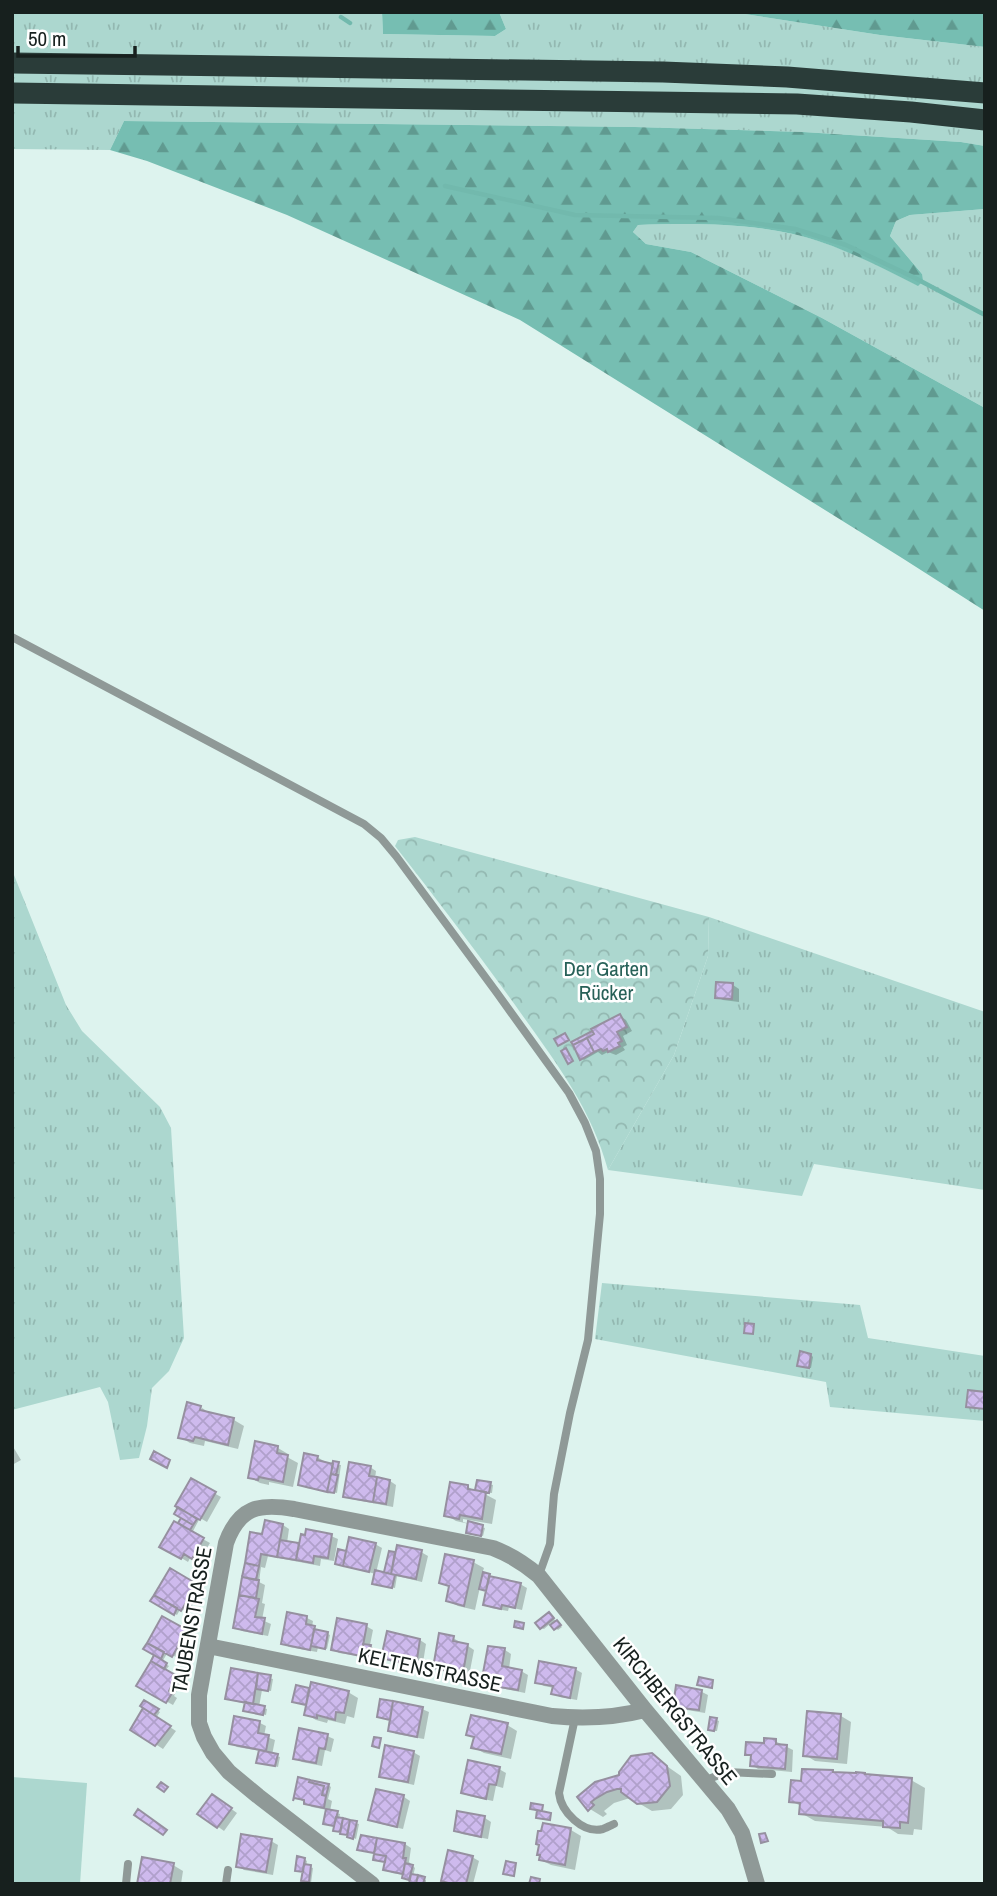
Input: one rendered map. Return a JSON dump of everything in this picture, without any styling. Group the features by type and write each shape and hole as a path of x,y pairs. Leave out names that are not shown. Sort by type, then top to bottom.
{"highway":[{"path":"12,63 663,72 787,77 985,93"},
{"path":"12,93 797,104 985,120"}],"street":[{"name":"TAUBENSTRASSE","path":"372,1884 229,1772 204,1737 199,1723 199,1695 226,1543 231,1530 241,1516 255,1508 273,1505 493,1548 526,1565 539,1576"},
{"name":"KIRCHBERGSTRASSE","path":"539,1576 728,1809 742,1833 757,1884"},
{"name":"KELTENSTRASSE","path":"208,1646 552,1716 622,1716 646,1710"}],"lane":[{"path":"12,637 364,824 381,838 396,856 569,1093 596,1151 600,1179 600,1214 588,1340 554,1494 550,1544 539,1576"},
{"path":"575,1718 559,1793 560,1800 570,1816 583,1825 604,1829 614,1824"},
{"path":"706,1780 727,1772 772,1774"},
{"path":"126,1884 128,1864"},
{"path":"226,1884 228,1870"}],"green space":[{"path":"12,12 382,12 383,34 495,36 506,29 499,12 732,12 880,35 985,47 985,146 961,142 803,132 635,127 124,121 110,150 12,149"},
{"path":"382,12 499,12 506,29 495,36 383,34"},
{"path":"732,12 985,12 985,47 880,35"},
{"path":"124,121 635,127 803,132 961,142 985,146 985,209 910,215 896,221 890,236 922,274 923,281 918,286 841,250 809,238 775,230 676,224 638,225 633,232 646,244 691,252 822,318 985,408 985,611 520,320 287,215 147,161 110,150"},
{"path":"985,209 985,408 822,318 691,252 646,244 633,232 638,225 676,224 775,230 841,249 917,285 922,274 890,236 896,221 910,215"},
{"name":"Der Garten Rücker","path":"415,837 709,917 708,956 674,1055 608,1170 592,1126 560,1068 490,970 395,846 398,840"},
{"path":"12,870 66,1005 82,1031 160,1107 171,1128 184,1338 169,1371 152,1388 139,1458 120,1460 108,1402 100,1387 12,1410"},
{"path":"709,917 985,1012 985,1190 814,1164 802,1196 608,1170 674,1055 708,956"},
{"path":"602,1283 860,1305 868,1338 985,1356 985,1421 830,1407 826,1382 595,1339"},
{"path":"12,1777 87,1783 80,1884 12,1884"}],"building":[{"path":"716,982 733,983 732,999 715,998"},
{"path":"620,1014 627,1027 617,1032 622,1041 618,1043 620,1046 608,1052 607,1049 601,1049 594,1052 587,1038 594,1034 591,1029"},
{"path":"592,1031 594,1034 587,1038 573,1045 571,1042"},
{"path":"565,1033 569,1040 558,1046 554,1039"},
{"path":"587,1038 594,1052 580,1060 573,1045"},
{"path":"566,1048 573,1061 568,1064 561,1051"},
{"path":"745,1323 754,1324 753,1334 744,1333"},
{"path":"800,1351 811,1354 809,1368 797,1366"},
{"path":"968,1390 985,1392 985,1409 966,1407"},
{"path":"187,1402 201,1406 200,1410 234,1418 228,1445 195,1437 193,1441 178,1438"},
{"path":"255,1441 278,1446 277,1453 288,1455 283,1482 259,1477 258,1480 248,1478"},
{"path":"154,1451 170,1460 167,1468 150,1459"},
{"path":"304,1453 318,1456 317,1460 333,1464 327,1492 298,1485"},
{"path":"333,1461 339,1462 336,1475 331,1474"},
{"path":"349,1462 371,1466 369,1476 377,1477 373,1502 343,1497"},
{"path":"331,1474 338,1475 334,1493 327,1492"},
{"path":"377,1477 390,1480 386,1504 373,1502"},
{"path":"191,1478 216,1492 200,1520 175,1506"},
{"path":"477,1480 491,1482 489,1493 475,1490"},
{"path":"450,1482 486,1492 482,1519 460,1515 459,1519 444,1516"},
{"path":"178,1507 197,1519 193,1525 174,1514"},
{"path":"181,1518 193,1525 190,1530 178,1523"},
{"path":"265,1520 283,1524 277,1557 261,1554 259,1566 245,1563 250,1532 262,1534"},
{"path":"174,1521 204,1538 192,1559 184,1554 181,1559 159,1547"},
{"path":"468,1521 483,1525 481,1536 466,1533"},
{"path":"306,1529 332,1534 328,1558 314,1556 313,1563 296,1560 301,1534 305,1535"},
{"path":"349,1537 376,1543 369,1572 343,1566"},
{"path":"280,1540 299,1543 296,1560 277,1557"},
{"path":"397,1545 422,1550 416,1579 391,1574"},
{"path":"338,1549 346,1551 343,1566 335,1564"},
{"path":"389,1551 395,1552 391,1574 384,1572"},
{"path":"445,1554 474,1560 464,1606 446,1601 449,1586 439,1583"},
{"path":"245,1563 259,1566 256,1580 242,1577"},
{"path":"170,1568 197,1584 181,1611 154,1595"},
{"path":"375,1570 395,1575 392,1588 372,1584"},
{"path":"483,1572 490,1574 486,1591 479,1589"},
{"path":"489,1576 521,1583 515,1608 502,1605 501,1609 483,1605"},
{"path":"242,1577 259,1580 256,1598 239,1595"},
{"path":"154,1595 177,1608 174,1615 150,1601"},
{"path":"239,1595 259,1599 255,1617 265,1618 262,1634 233,1628"},
{"path":"287,1612 307,1616 306,1624 315,1626 310,1650 281,1644"},
{"path":"549,1612 554,1618 540,1629 535,1623"},
{"path":"162,1616 187,1630 172,1657 147,1643"},
{"path":"337,1618 367,1624 361,1656 331,1650"},
{"path":"557,1620 561,1625 554,1630 550,1625"},
{"path":"515,1621 524,1623 523,1629 514,1627"},
{"path":"314,1629 328,1632 325,1649 311,1646"},
{"path":"387,1631 420,1639 416,1666 381,1658"},
{"path":"439,1633 454,1636 453,1641 468,1644 463,1673 433,1668"},
{"path":"147,1643 164,1652 161,1659 143,1649"},
{"path":"363,1644 371,1645 368,1658 361,1656"},
{"path":"488,1646 505,1648 502,1666 522,1670 518,1690 481,1684"},
{"path":"154,1655 167,1663 164,1669 151,1661"},
{"path":"151,1661 177,1676 166,1703 136,1686"},
{"path":"539,1661 576,1668 570,1698 551,1694 553,1686 535,1683"},
{"path":"231,1668 258,1673 253,1704 225,1699"},
{"path":"258,1673 271,1675 268,1691 256,1689"},
{"path":"699,1677 713,1680 712,1688 697,1685"},
{"path":"311,1682 349,1691 344,1713 336,1712 335,1720 304,1715"},
{"path":"296,1685 309,1688 306,1705 292,1702"},
{"path":"676,1685 702,1690 699,1710 673,1707"},
{"path":"380,1699 393,1701 390,1720 377,1717"},
{"path":"144,1700 159,1709 154,1715 140,1706"},
{"path":"393,1701 423,1707 417,1737 388,1731"},
{"path":"245,1702 265,1706 263,1715 243,1711"},
{"path":"143,1708 171,1726 155,1746 130,1730"},
{"path":"807,1711 841,1714 837,1759 803,1756"},
{"path":"471,1715 508,1723 501,1754 471,1748 474,1737 466,1735"},
{"path":"234,1716 260,1721 258,1733 269,1735 266,1751 229,1744"},
{"path":"710,1717 717,1718 714,1731 708,1730"},
{"path":"299,1728 328,1734 325,1749 319,1748 316,1763 293,1759"},
{"path":"374,1737 381,1738 379,1748 372,1746"},
{"path":"764,1738 776,1739 776,1744 787,1745 785,1769 750,1766 751,1755 745,1755 746,1742 764,1743"},
{"path":"385,1745 414,1751 408,1782 379,1777"},
{"path":"259,1750 278,1754 275,1766 256,1763"},
{"path":"652,1753 667,1766 670,1786 657,1802 637,1804 621,1792 621,1789 617,1789 591,1802 594,1805 588,1811 577,1797 595,1782 619,1775 631,1756"},
{"path":"468,1760 500,1767 496,1785 489,1784 486,1799 461,1793"},
{"path":"802,1769 912,1778 908,1823 900,1822 900,1828 883,1827 883,1821 799,1814 800,1803 789,1802 791,1780 801,1781"},
{"path":"298,1777 324,1786 324,1808 304,1804 304,1800 294,1798 293,1801"},
{"path":"161,1782 168,1787 164,1792 157,1787"},
{"path":"309,1782 329,1784 326,1796 322,1795 324,1786"},
{"path":"376,1789 404,1795 397,1827 368,1820"},
{"path":"212,1794 232,1808 217,1828 197,1814"},
{"path":"531,1803 543,1805 542,1811 530,1809"},
{"path":"138,1809 167,1830 163,1835 134,1815"},
{"path":"326,1809 338,1811 334,1826 323,1824"},
{"path":"537,1810 551,1813 550,1820 536,1818"},
{"path":"457,1811 485,1816 481,1837 454,1831"},
{"path":"336,1817 343,1818 340,1832 333,1831"},
{"path":"343,1818 350,1820 347,1835 340,1834"},
{"path":"350,1820 357,1821 353,1839 347,1837"},
{"path":"543,1823 571,1828 565,1865 539,1860 539,1845 536,1844 538,1831 541,1831"},
{"path":"765,1833 768,1841 761,1843 759,1834"},
{"path":"241,1834 272,1839 266,1872 236,1867"},
{"path":"361,1835 377,1838 374,1853 357,1850"},
{"path":"377,1838 405,1843 403,1874 383,1870 386,1856 374,1854"},
{"path":"448,1850 473,1856 466,1884 441,1881"},
{"path":"374,1854 386,1856 385,1862 373,1860"},
{"path":"297,1856 305,1858 303,1872 295,1871"},
{"path":"142,1857 174,1863 170,1884 137,1884"},
{"path":"506,1861 516,1863 514,1876 503,1874"},
{"path":"405,1863 413,1865 409,1880 402,1878"},
{"path":"304,1864 311,1865 309,1882 301,1881"},
{"path":"411,1874 418,1875 416,1884 409,1884"},
{"path":"418,1875 425,1877 423,1884 416,1884"},
{"path":"531,1877 540,1879 539,1884 529,1884"}],"waterway":[{"path":"341,17 350,23"},
{"path":"445,186 575,215 718,218 795,229 846,245 985,315"}]}
